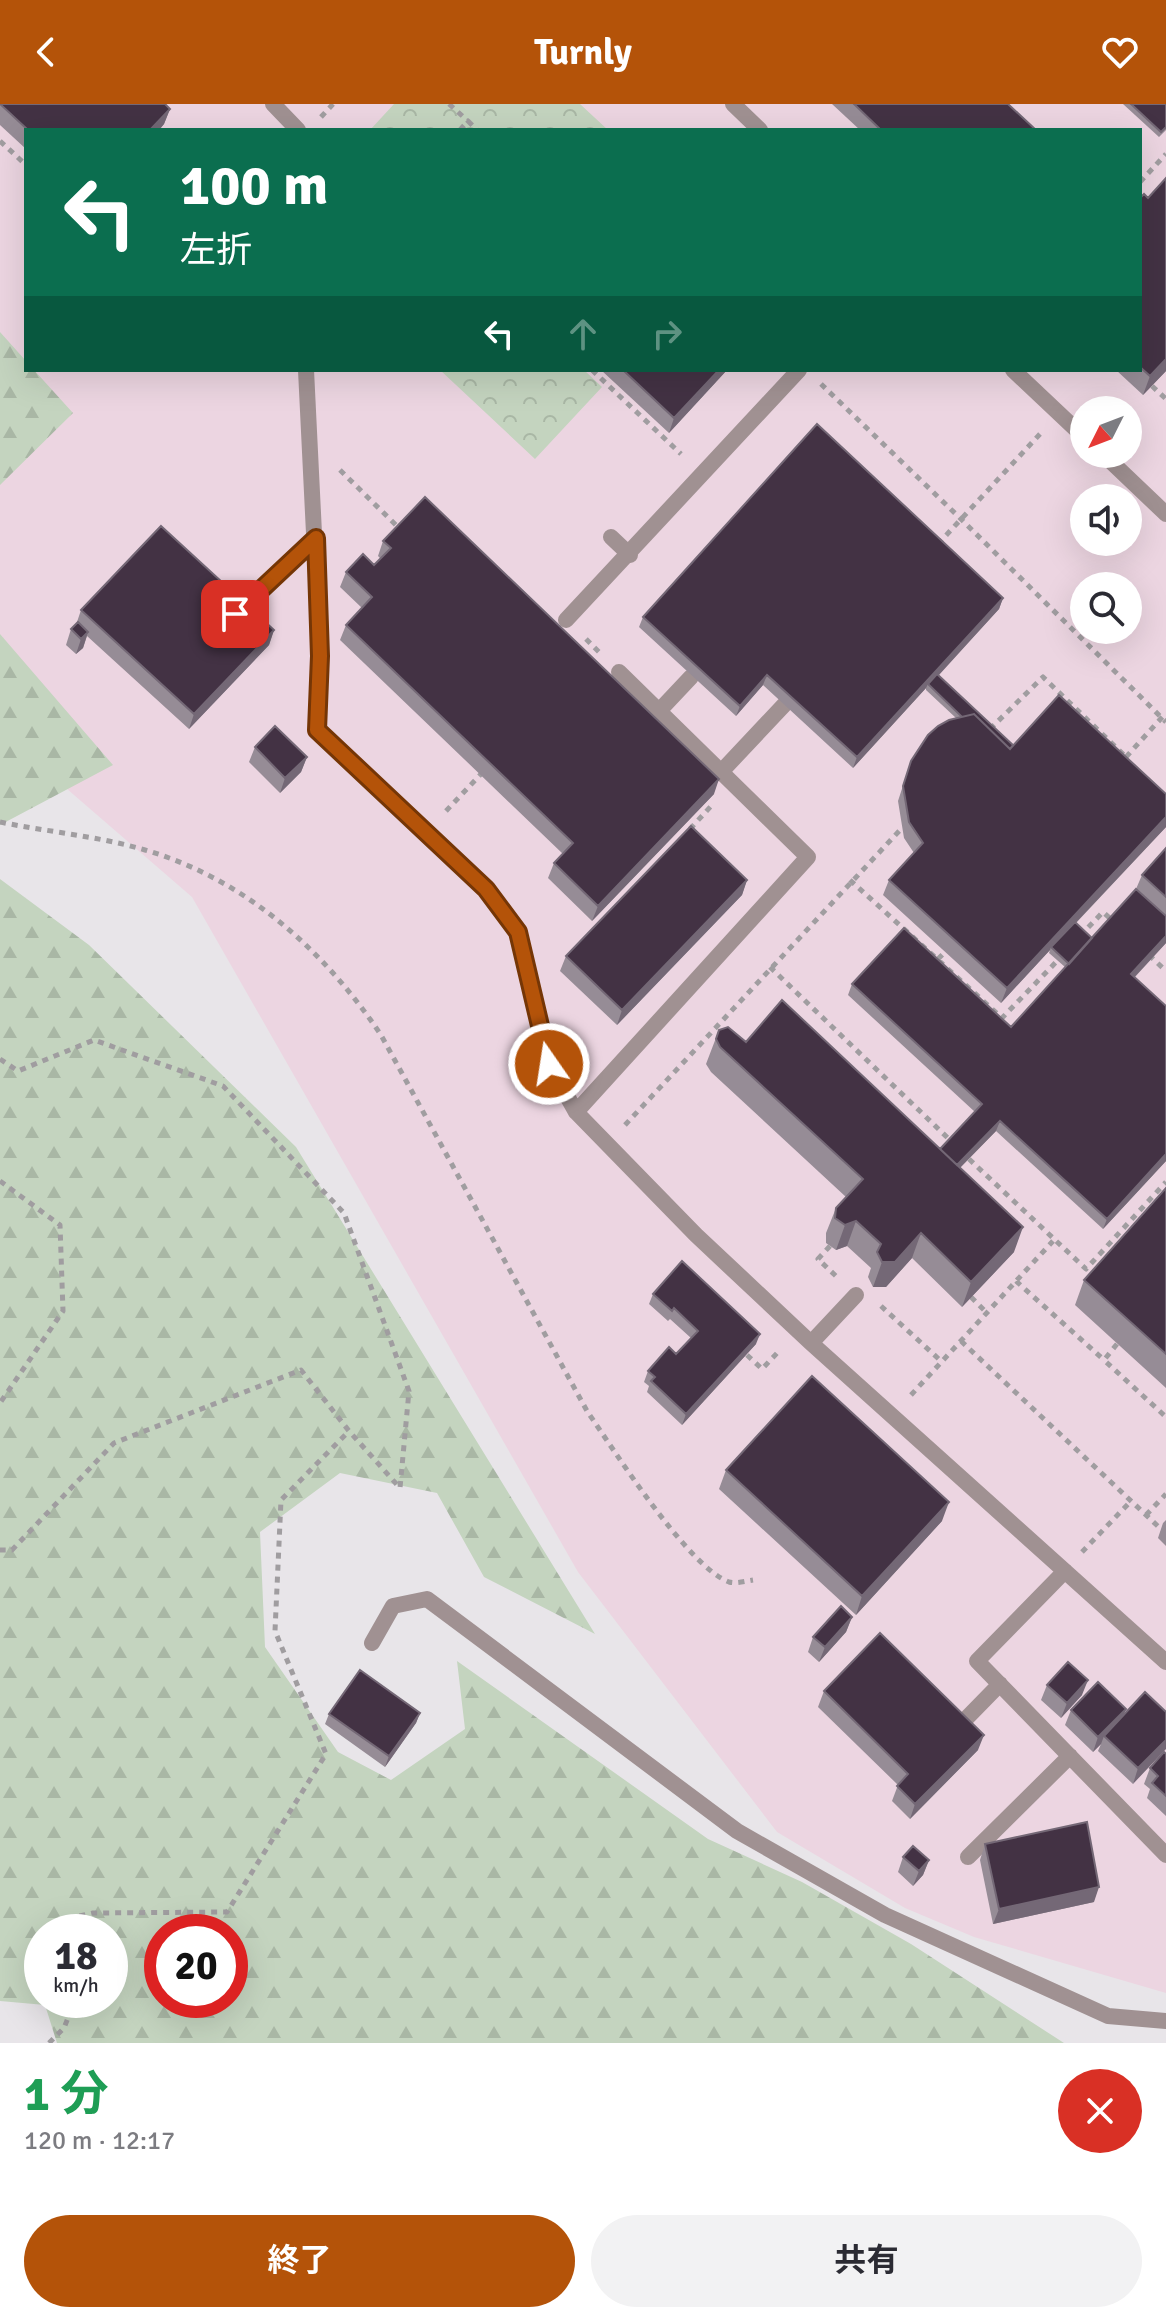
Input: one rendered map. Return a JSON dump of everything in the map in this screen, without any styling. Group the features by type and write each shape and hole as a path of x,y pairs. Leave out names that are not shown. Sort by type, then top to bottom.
{"lane":[{"path":"273,104 296,128"},
{"path":"733,104 758,128"},
{"path":"306,372 320,656 317,730 486,889 518,932 549,1064 576,1112 696,1235 798,1331 1166,1662"},
{"path":"566,620 630,555 797,372"},
{"path":"1015,372 1070,424"},
{"path":"1118,468 1166,514"},
{"path":"611,537 630,555"},
{"path":"235,614 316,538"},
{"path":"576,1112 808,857 619,672"},
{"path":"659,711 691,677"},
{"path":"721,772 784,705"},
{"path":"811,1343 856,1295"},
{"path":"1065,1571 977,1661 1166,1855"},
{"path":"372,1643 393,1606 427,1599 737,1831 885,1915 1108,2016 1166,2021"},
{"path":"957,1728 1000,1684"},
{"path":"968,1857 1070,1756"}],"path":[{"path":"449,104 475,128"},
{"path":"462,128 468,121"},
{"path":"0,141 24,163"},
{"path":"1142,180 1166,154"},
{"path":"594,372 703,474"},
{"path":"818,381 1165,718 1126,757"},
{"path":"1152,386 1166,399"},
{"path":"935,548 1059,414"},
{"path":"310,441 401,531"},
{"path":"566,620 619,672"},
{"path":"989,730 1043,677 1136,766"},
{"path":"1063,709 1069,703"},
{"path":"1093,747 1103,735"},
{"path":"426,833 481,774"},
{"path":"680,839 733,784"},
{"path":"0,822 144,849 196,869 259,907 320,957 381,1035 580,1397 620,1460 684,1546 710,1571 731,1583 753,1580"},
{"path":"608,1144 850,880 901,829"},
{"path":"850,880 1002,1018"},
{"path":"1078,939 1103,912 1124,931"},
{"path":"995,1026 1070,948"},
{"path":"1144,951 1166,971"},
{"path":"938,959 945,952"},
{"path":"770,967 952,1143"},
{"path":"0,1059 18,1071 94,1040 223,1086 344,1213 409,1391 400,1488 349,1431 301,1370 114,1443 12,1550 0,1550"},
{"path":"969,1159 1086,1269 1166,1182"},
{"path":"0,1181 60,1225 63,1311 0,1403"},
{"path":"892,1417 1054,1240"},
{"path":"1016,1281 1166,1417"},
{"path":"971,1297 987,1313"},
{"path":"877,1302 942,1362"},
{"path":"747,1355 762,1369 798,1331"},
{"path":"961,1341 1163,1531"},
{"path":"1104,1360 1117,1344"},
{"path":"88,1914 227,1912 326,1754 275,1631 281,1500 349,1431"},
{"path":"1146,1515 1166,1494"},
{"path":"1065,1571 1131,1501"},
{"path":"49,2043 64,2028 68,2018"}],"shaded area":[{"path":"0,104 1166,104 1166,1993 974,1937 905,1908 777,1832 578,1572 192,897 0,731"}],"green space":[{"path":"394,104 580,104 606,128 372,128"},
{"path":"0,332 24,359 24,372 36,372 73,413 0,485"},
{"path":"442,372 586,372 602,387 535,459"},
{"path":"0,634 113,765 0,825"},
{"path":"0,879 89,945 296,1147 595,1634 484,1577 437,1493 340,1473 260,1532 265,1647 338,1752 391,1780 465,1729 457,1661 708,1839 802,1882 911,1944 1064,2043 57,2043 49,2018 128,2018 128,1914 24,1914 24,2003 0,2001"}],"building":[{"path":"0,104 165,104 170,109 152,128 26,128"},
{"path":"854,104 1008,104 1034,128 879,128"},
{"path":"1131,104 1166,104 1166,127 1161,132"},
{"path":"1166,178 1166,359 1150,376 1142,369 1142,196 1144,194 1148,198"},
{"path":"625,372 717,372 674,418"},
{"path":"817,424 1003,598 857,757 767,675 740,706 643,617"},
{"path":"425,497 719,779 598,906 554,863 573,843 346,625 372,597 346,572 363,554 374,565 391,548 383,541"},
{"path":"161,526 274,630 194,714 81,610"},
{"path":"78,622 88,632 81,639 71,629"},
{"path":"937,674 1013,745 1010,749 974,714 962,717 928,684"},
{"path":"1059,695 1166,794 1166,817 1007,988 889,880 923,843 909,822 903,786 911,761 928,735 938,726 974,714 1010,749"},
{"path":"275,726 307,757 285,778 255,747"},
{"path":"691,826 747,880 622,1010 566,956"},
{"path":"1166,848 1166,897 1142,875"},
{"path":"1136,889 1166,916 1166,936 1131,974 1166,1006 1166,1154 1107,1219 1000,1121 957,1165 940,1149 982,1104 852,984 904,928 1011,1027"},
{"path":"1075,922 1092,938 1069,964 1051,947"},
{"path":"782,1000 1023,1227 971,1282 921,1233 895,1262 882,1262 877,1252 881,1244 856,1221 845,1225 835,1218 836,1208 863,1179 720,1047 716,1039 719,1030 728,1027 746,1042"},
{"path":"1166,1188 1166,1354 1084,1280"},
{"path":"682,1261 760,1334 686,1414 651,1381 655,1377 648,1371 669,1347 676,1354 698,1331 674,1308 672,1311 653,1294"},
{"path":"812,1376 949,1502 862,1596 726,1470"},
{"path":"841,1606 852,1617 825,1647 813,1637"},
{"path":"880,1633 984,1735 915,1804 897,1786 908,1774 824,1691"},
{"path":"1068,1662 1088,1680 1067,1703 1047,1685"},
{"path":"360,1670 420,1713 389,1756 329,1714"},
{"path":"1098,1682 1126,1709 1098,1737 1071,1710"},
{"path":"1145,1692 1166,1712 1166,1740 1138,1768 1104,1736"},
{"path":"1164,1752 1166,1796 1152,1783 1158,1776 1150,1768"},
{"path":"1087,1822 1099,1887 999,1909 985,1844"},
{"path":"913,1846 929,1860 919,1871 903,1857"}],"route":[{"path":"235,614 316,538 320,656 317,730 486,889 518,932 549,1064"}]}
